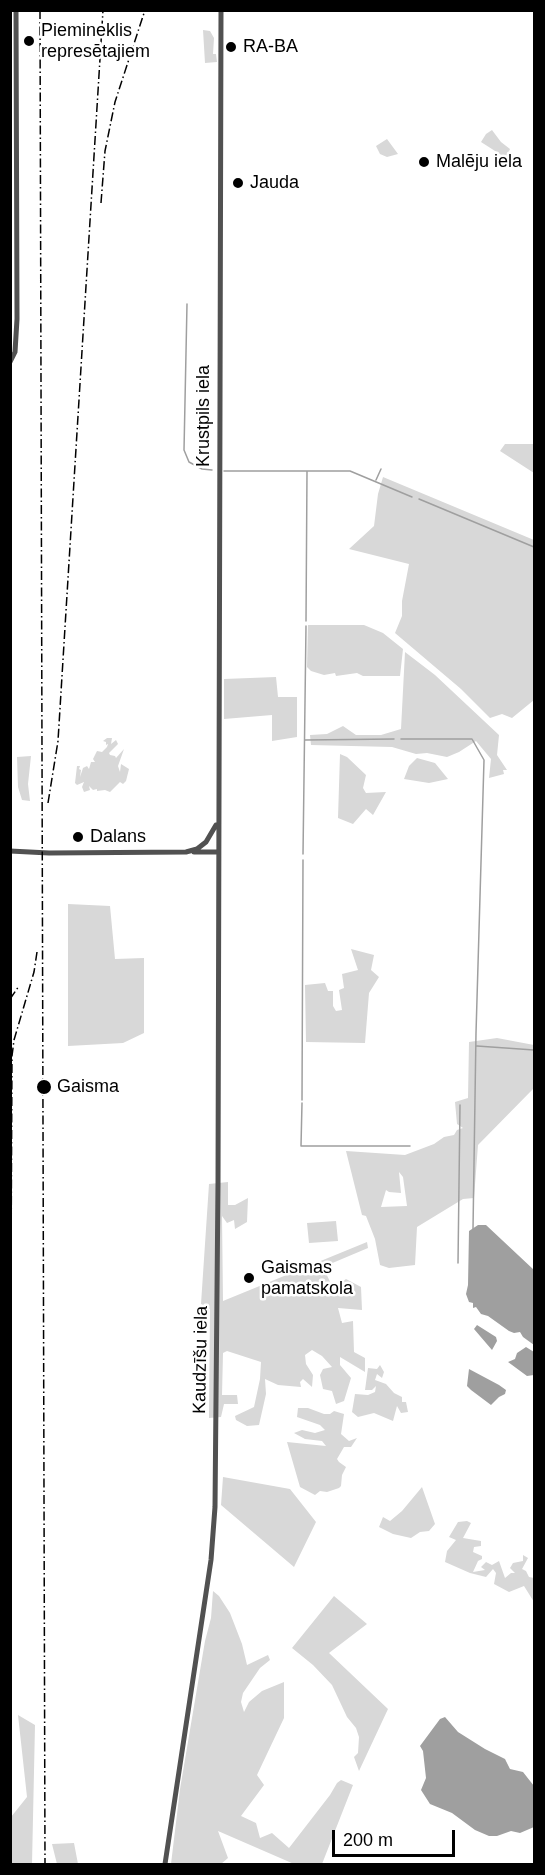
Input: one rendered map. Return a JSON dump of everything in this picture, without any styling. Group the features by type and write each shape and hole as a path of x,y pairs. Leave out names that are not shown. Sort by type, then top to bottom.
{"street":[{"name":"Krustpils iela","path":"218,852 221,10"},
{"path":"10,362 15,352 17,319 14,13"},
{"path":"186,852 197,849 206,842 218,821"},
{"path":"10,851 43,853 218,852"},
{"name":"Kaudzīšu iela","path":"165,1864 211,1560 215,1507 218,852"}],"shaded area":[{"path":"203,30 210,31 214,38 213,54 216,54 217,62 205,63"},
{"path":"492,130 510,149 506,158 481,142"},
{"path":"387,139 398,154 387,157 380,154 376,146"},
{"path":"505,444 534,444 534,473 500,451"},
{"path":"383,477 534,540 534,700 512,718 502,714 490,718 461,689 395,633 402,616 402,601 409,564 349,549 374,526 378,494"},
{"path":"308,625 364,625 383,633 403,649 400,676 363,676 357,673 336,676 335,673 324,675 311,671 307,667"},
{"path":"405,652 435,675 499,735 497,755 507,770 503,770 504,774 489,778 491,759 476,741 447,757 427,753 416,754 392,747 311,745 310,735 327,734 343,726 356,735 381,735 401,729"},
{"path":"276,677 278,697 297,697 297,737 272,741 272,715 224,719 224,679"},
{"path":"112,738 111,744 116,740 118,744 109,753 110,755 116,758 124,749 118,766 120,772 121,764 129,769 126,781 123,784 120,782 110,792 93,790 89,786 90,790 84,792 82,787 84,782 77,785 75,783 77,766 80,766 80,777 83,768 87,766 89,769 91,762 95,762 93,759 97,751 102,752 107,747 108,744 106,745 103,741"},
{"path":"340,754 347,757 366,775 363,788 366,793 386,792 373,815 366,809 353,824 338,818"},
{"path":"31,756 28,784 30,801 22,800 18,787 17,757"},
{"path":"417,758 435,763 448,779 429,783 404,779 409,766"},
{"path":"68,904 110,906 115,959 144,958 144,1033 123,1043 68,1046"},
{"path":"351,949 374,955 371,970 379,977 369,993 365,1043 306,1042 305,985 325,983 328,991 333,991 333,1006 336,1011 342,1010 339,990 344,988 342,974 358,970"},
{"path":"497,1038 534,1045 534,1088 478,1145 474,1198 463,1199 417,1227 415,1265 389,1268 380,1265 375,1239 366,1216 362,1215 346,1151 405,1155 434,1144 444,1137 454,1135 457,1130 463,1128 457,1124 455,1102 468,1098 469,1042","holes":["399,1172 403,1177 407,1206 381,1207 386,1190 401,1193"]},
{"path":"228,1182 228,1205 235,1205 248,1198 247,1222 235,1229 234,1220 227,1223 222,1216 223,1301 367,1242 368,1248 323,1267 333,1288 346,1279 361,1287 362,1310 338,1308 342,1323 353,1321 354,1352 365,1358 365,1372 340,1357 340,1365 351,1378 344,1401 336,1404 332,1391 323,1389 320,1375 323,1369 332,1367 322,1356 312,1350 305,1355 306,1364 313,1375 312,1387 303,1379 300,1382 301,1387 278,1385 265,1379 266,1394 259,1425 247,1426 236,1420 235,1416 254,1407 261,1362 227,1351 223,1353 222,1395 237,1395 238,1404 224,1404 221,1417 209,1418 210,1309 201,1304 209,1184"},
{"path":"336,1221 338,1241 309,1243 307,1223"},
{"path":"478,1225 486,1225 534,1270 534,1345 520,1332 509,1331 488,1316 481,1314 476,1307 473,1308 473,1303 469,1302 466,1294 469,1231"},
{"path":"477,1325 496,1337 497,1341 492,1350 474,1329"},
{"path":"526,1347 534,1352 534,1375 527,1376 508,1362 515,1359 517,1353"},
{"path":"380,1365 384,1372 382,1378 377,1374 375,1380 386,1384 394,1393 402,1397 402,1402 406,1402 408,1412 401,1413 397,1406 393,1421 374,1413 358,1417 352,1412 355,1394 368,1395 375,1392 376,1386 372,1390 365,1390 368,1368 377,1369"},
{"path":"469,1369 499,1385 506,1390 505,1394 491,1405 467,1386"},
{"path":"298,1408 308,1408 324,1414 334,1411 344,1414 341,1434 349,1441 357,1438 351,1447 344,1447 337,1459 346,1467 339,1488 327,1492 320,1491 315,1495 300,1487 287,1442 326,1446 322,1441 305,1439 294,1433 302,1430 315,1433 325,1430 320,1425 297,1417"},
{"path":"223,1477 290,1489 316,1522 294,1567 221,1505"},
{"path":"422,1487 435,1524 429,1531 420,1532 411,1538 393,1534 379,1527 383,1517 390,1521 402,1511"},
{"path":"458,1522 471,1523 463,1538 481,1541 481,1546 474,1547 473,1552 482,1556 482,1559 478,1561 473,1572 485,1570 481,1567 486,1562 492,1565 499,1561 505,1578 515,1573 510,1568 513,1563 523,1561 523,1555 528,1558 522,1569 529,1577 534,1578 534,1602 524,1586 509,1592 494,1584 496,1573 493,1569 486,1577 445,1562 447,1551 456,1540 449,1537"},
{"path":"213,1591 230,1613 247,1665 268,1655 270,1660 260,1668 243,1693 241,1702 244,1712 249,1702 262,1691 284,1682 284,1718 257,1775 264,1785 241,1816 256,1823 260,1838 272,1833 289,1848 337,1783 341,1780 353,1785 322,1864 294,1864 218,1831 228,1858 221,1864 171,1864 180,1789 205,1641 211,1618"},
{"path":"334,1596 367,1624 329,1653 388,1709 359,1771 354,1757 358,1753 359,1737 356,1728 347,1717 332,1685 292,1648"},
{"path":"18,1715 35,1725 32,1864 11,1864 11,1817 27,1797"},
{"path":"445,1717 458,1732 505,1759 510,1769 523,1772 534,1786 534,1827 520,1833 511,1831 489,1836 475,1830 452,1813 430,1804 421,1790 426,1778 423,1751 420,1746 440,1719"},
{"path":"74,1843 78,1864 57,1864 52,1844"}],"waterway":[{"path":"187,304 184,450 189,462 202,469 212,470"},
{"path":"376,480 381,469"},
{"path":"224,471 350,471 412,497"},
{"path":"306,621 307,472"},
{"path":"419,499 534,547"},
{"path":"303,854 306,626"},
{"path":"305,740 394,739"},
{"path":"401,739 472,739 484,760 473,1229"},
{"path":"302,1100 303,860"},
{"path":"477,1046 534,1050"},
{"path":"302,1103 301,1146 410,1146"},
{"path":"458,1263 460,1105"}],"railway":[{"path":"40,10 45,1864"},
{"path":"48,803 58,741 103,10"},
{"path":"101,203 105,151 115,102 145,10"},
{"path":"11,1271 12,1056 37,952"},
{"path":"10,999 19,986"}],"place":[{"name":"Piemineklis represētajiem","path":"29,41"},
{"name":"RA-BA","path":"231,47"},
{"name":"Malēju iela","path":"424,162"},
{"name":"Jauda","path":"238,183"},
{"name":"Dalans","path":"78,837"},
{"name":"Gaisma","path":"44,1087"},
{"name":"Gaismas pamatskola","path":"249,1278"}]}
